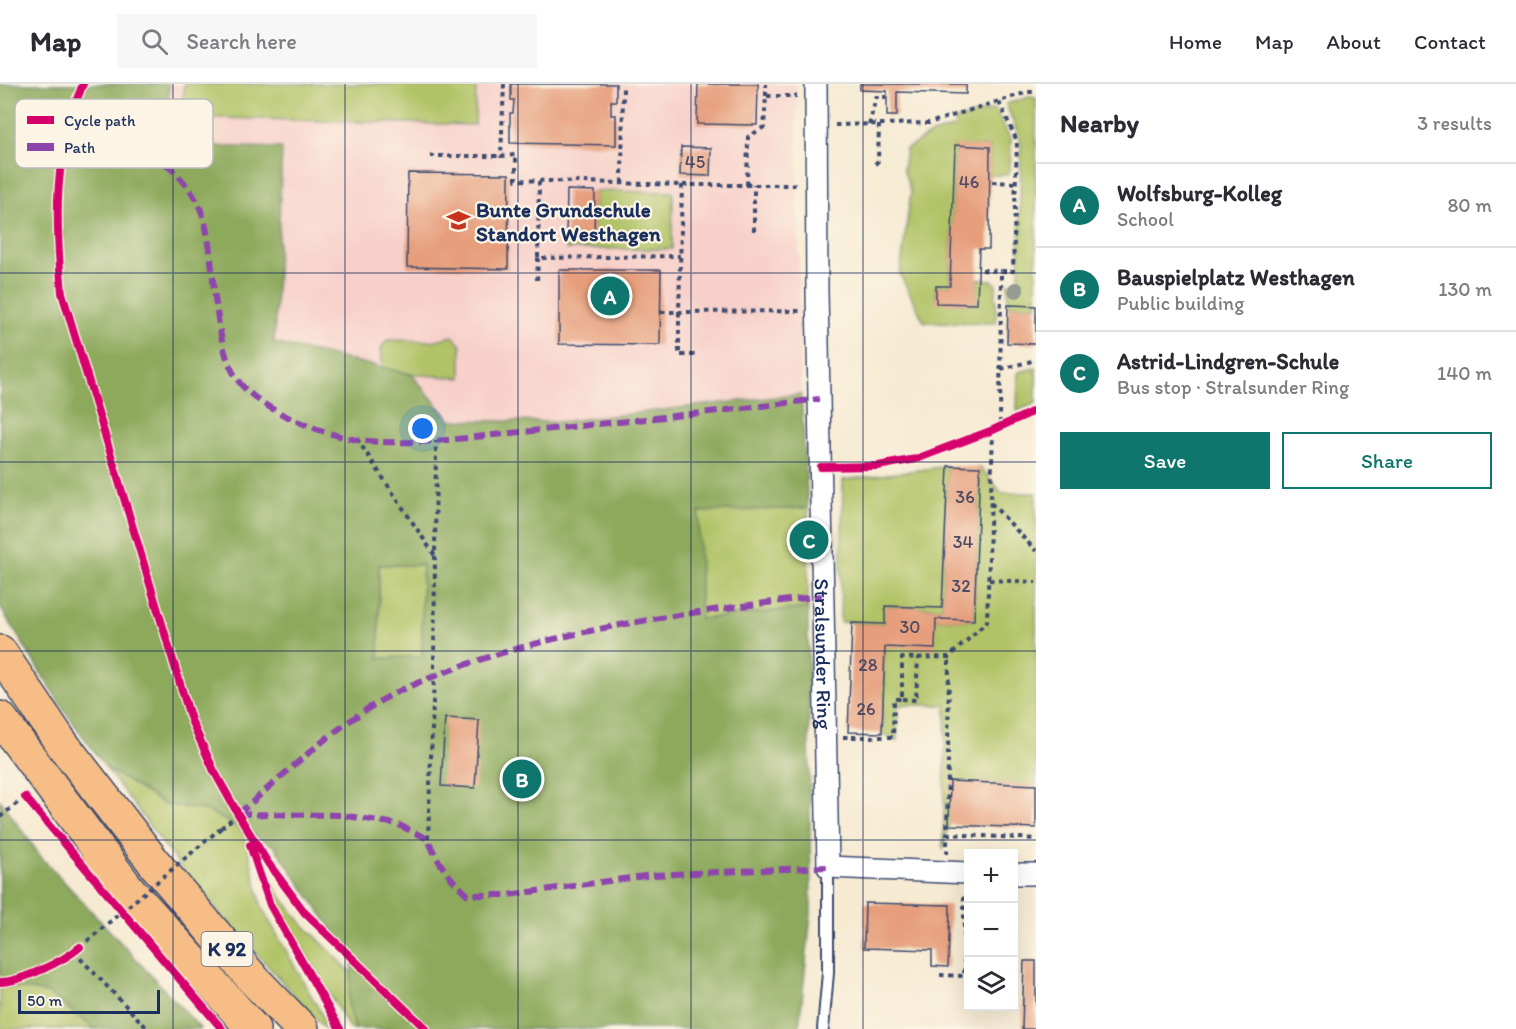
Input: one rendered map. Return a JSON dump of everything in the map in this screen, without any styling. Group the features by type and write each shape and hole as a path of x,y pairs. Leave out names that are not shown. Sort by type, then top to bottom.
{"highway":[{"name":"K 92","path":"0,652 60,741 156,865 254,980 302,1029"},
{"name":"K 92","path":"0,718 128,889 253,1029"}],"street":[{"name":"Stralsunder Ring","path":"816,90 828,867"},
{"path":"828,867 960,873"},
{"path":"1018,874 1036,874"}],"lane":[{"path":"822,1029 828,973 828,867"}],"path":[{"path":"501,156 504,84"},
{"path":"621,183 623,84"},
{"path":"747,184 748,137 764,127 766,84"},
{"path":"766,96 816,90"},
{"path":"817,125 928,123 1028,92 1036,93"},
{"path":"869,125 876,97 886,97"},
{"path":"982,270 1013,271 1017,141 999,102"},
{"path":"875,164 878,161 879,125"},
{"path":"430,156 516,155 516,180 682,185 817,185"},
{"path":"537,280 539,181"},
{"path":"992,182 1016,183"},
{"path":"754,184 754,231"},
{"path":"682,185 679,355 698,355"},
{"path":"538,258 680,256"},
{"path":"1000,427 1001,271"},
{"path":"661,312 818,310"},
{"path":"1001,369 1036,360"},
{"path":"902,699 902,658 949,657 987,622 993,430"},
{"path":"357,440 435,556"},
{"path":"428,839 436,441"},
{"path":"991,503 1036,551"},
{"path":"989,580 1036,582"},
{"path":"825,737 893,737 894,699 916,700 918,657"},
{"path":"949,657 947,834 960,873 965,957"},
{"path":"0,817 25,797"},
{"path":"80,946 238,814 242,823"},
{"path":"947,834 1036,839"},
{"path":"74,952 148,1029"},
{"path":"1018,967 1024,967"},
{"path":"940,975 964,976"}],"shaded area":[{"path":"169,84 796,84 801,394 558,422 450,420 411,374 274,343 282,148 213,146 213,99 169,99"}],"green space":[{"path":"0,84 169,84 169,99 15,99 15,168 213,168 213,146 282,148 274,343 411,374 450,420 558,422 801,394 808,508 699,512 700,619 808,608 811,914 799,1029 355,1029 348,1004 353,959 274,846 205,810 164,804 106,768 64,710 0,607","holes":["379,565 422,565 422,657 379,658"]},
{"path":"184,84 476,84 475,125 213,118 213,99 184,99"},
{"path":"1029,97 1036,98 1036,306 1008,305 1008,283 1019,283 1021,142 1006,104"},
{"path":"995,109 1011,140 1010,171 1007,175 989,175 990,147 955,146 950,286 936,286 936,302 976,304 978,279 992,280 996,285 996,323 924,322 900,274 911,192 903,169 906,149 929,135 955,127 955,120"},
{"path":"595,191 673,192 672,249 566,249 566,235 594,235"},
{"path":"453,336 461,346 461,378 411,374 383,368 381,349 387,340 432,341"},
{"path":"1036,368 1036,403 1017,411 1018,372"},
{"path":"948,466 942,608 886,606 885,624 840,622 843,480"},
{"path":"980,467 1002,493 1036,493 1036,785 951,782 949,825 943,849 946,705 898,705 897,742 882,733 885,647 936,619 974,620"},
{"path":"808,508 808,608 700,619 699,511"},
{"path":"379,565 422,565 422,657 379,658"},
{"path":"106,768 164,804 205,810 243,828 262,908 330,1029 325,1029 191,881"},
{"path":"0,800 48,993 95,1029 0,1029"},
{"path":"0,800 41,857 201,1029 95,1029 48,993 0,985"},
{"path":"265,875 299,920 352,973 348,1004 355,1029 350,1029 278,906"}],"building":[{"path":"511,84 616,84 616,101 611,101 611,115 616,115 616,145 510,143 510,113 513,113 514,100 511,100"},
{"path":"698,84 758,84 757,125 697,124"},
{"path":"860,84 966,84 966,94 897,92 897,116 887,116 887,91 860,90"},
{"path":"955,145 990,147 989,249 979,249 977,304 936,303 936,286 950,286"},
{"path":"681,147 711,148 710,176 680,175"},
{"name":"Bunte Grundschule Standort Westhagen","path":"408,173 509,174 508,269 407,267"},
{"path":"567,190 595,191 594,236 566,235"},
{"path":"559,270 661,270 660,345 559,344"},
{"path":"1008,305 1036,306 1036,344 1007,343"},
{"path":"948,466 980,467 974,620 936,619 935,649 885,647 882,733 848,732 852,623 885,624 885,606 942,608"},
{"path":"445,718 479,720 475,788 441,786"},
{"path":"950,781 1036,785 1036,828 949,825"},
{"path":"865,903 950,905 948,967 932,966 932,950 864,948"},
{"path":"1024,961 1036,961 1036,1029 1022,1029"}],"marked path":[{"path":"170,168 186,185 198,204 206,227 220,329 228,360 237,379 246,390 275,410 327,433 358,440 424,442 819,399"},
{"path":"238,814 306,756 359,715 396,693 456,668 500,653 591,631 683,614 822,596"},
{"path":"238,814 341,815 397,824 428,839 444,869 468,895 508,895 652,875 828,867"}],"cycle path":[{"path":"77,99 83,84"},
{"path":"61,168 58,239 62,293 191,720 214,771 238,814 268,863 305,913 426,1029"},
{"path":"821,467 878,466 916,459 993,430 1036,410"},
{"path":"25,797 222,1029"},
{"path":"250,845 270,905 340,1029"},
{"path":"0,982 42,969 80,947"}],"place":[{"name":"Bunte Grundschule Standort Westhagen","path":"458,221"},
{"name":"Wolfsburg-Kolleg","path":"610,296"},
{"name":"Astrid-Lindgren-Schule","path":"809,540"},
{"name":"Bauspielplatz Westhagen","path":"522,779"}]}
